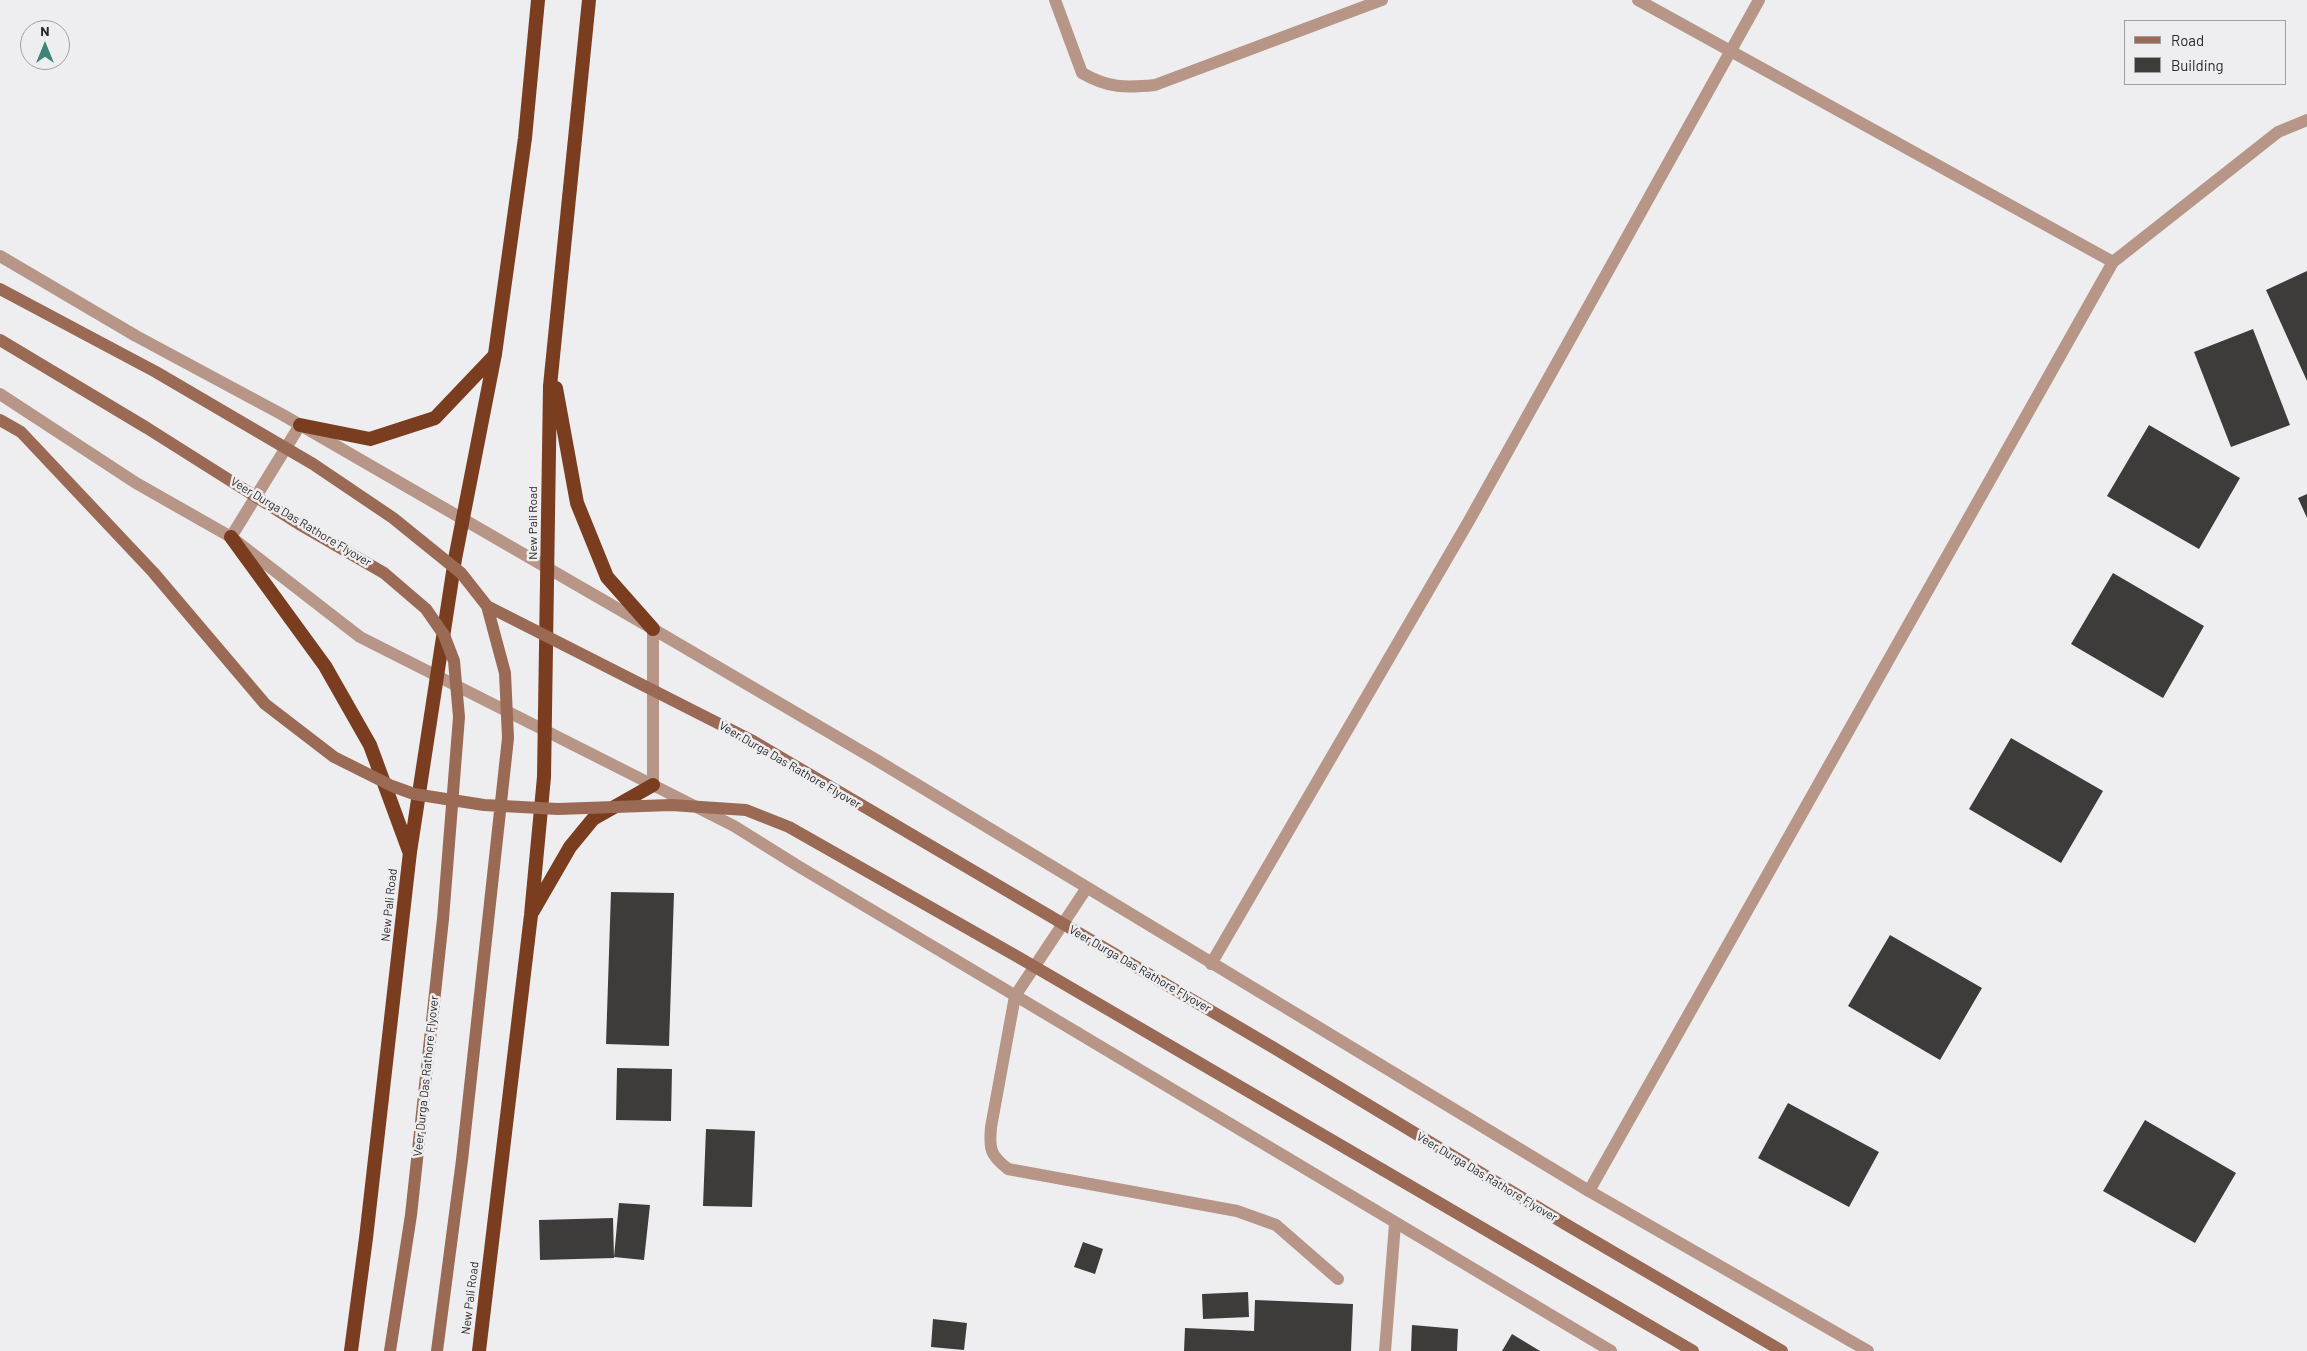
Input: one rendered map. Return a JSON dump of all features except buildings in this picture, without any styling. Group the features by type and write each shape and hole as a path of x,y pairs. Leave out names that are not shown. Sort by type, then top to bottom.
{"highway":[{"name":"New Pali Road","path":"351,1351 366,1238 410,852 463,520 495,354 525,138 538,0"},
{"path":"588,0 552,370 577,503 607,577 653,629"},
{"path":"300,425 370,440 435,418 495,354"},
{"name":"New Pali Road","path":"479,1351 530,915 544,777 548,472 552,370"},
{"path":"231,537 324,666 365,737 410,852"},
{"path":"530,915 570,847 593,819 653,785"}],"main road":[{"name":"Veer Durga Das Rathore Flyover","path":"0,288 156,372 312,464 393,518 461,573 487,606 506,673 508,738 464,1150 437,1351"},
{"name":"Veer Durga Das Rathore Flyover","path":"0,340 131,418 300,524 384,573 426,609 444,635 454,661 459,717 442,929 411,1215 390,1351"},
{"path":"0,420 21,432 153,572 265,704 334,757 392,786 414,794 484,805 558,809 671,805 746,810 789,827 1018,957 1693,1351"},
{"name":"Veer Durga Das Rathore Flyover","path":"487,606 751,740 1266,1043 1567,1225 1782,1351"}],"street":[{"path":"1055,0 1082,73 1098,82 1124,88 1155,85 1382,0"},
{"path":"1638,0 2113,262"},
{"path":"1211,964 1470,519 1759,0"},
{"path":"1589,1191 2113,262 2278,132 2307,120"},
{"path":"0,256 136,336 300,425 653,629 878,761 1086,889 1589,1191 1868,1351"},
{"path":"0,394 136,483 231,537 360,637 734,826 1015,996 1611,1351"},
{"path":"231,537 300,425"},
{"path":"653,629 653,785"},
{"path":"1086,889 1015,996 991,1127 990,1142 993,1158 1008,1169 1237,1211 1276,1225 1338,1279"},
{"path":"1384,1351 1396,1224"}]}
